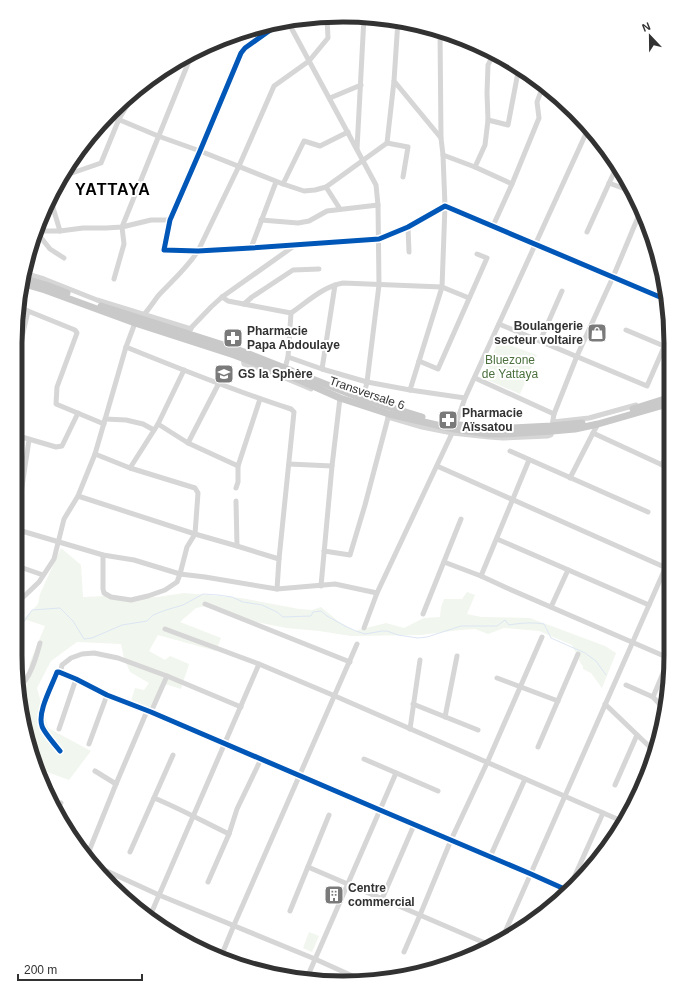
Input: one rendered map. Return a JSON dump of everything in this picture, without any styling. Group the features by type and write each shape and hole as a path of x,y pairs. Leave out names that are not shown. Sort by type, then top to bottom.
{"main road":[{"name":"Transversale 6","path":"28,280 59,288 104,304 286,374 425,418 454,429 512,428 575,424 598,419 664,399"},
{"name":"Transversale 6","path":"27,285 140,319 188,331 236,349 340,399 388,415 454,429 503,436 552,426 575,429 664,405"}],"street":[{"path":"22,598 39,582 54,559 64,519 78,496 95,454 126,347 140,319 157,298 191,262 198,251 274,86 309,61 328,38 327,23"},
{"path":"357,150 364,23"},
{"path":"290,27 376,185 378,205 379,285 367,382 363,399"},
{"path":"387,143 394,81 398,27"},
{"path":"269,31 245,48 241,53 170,220 164,250 198,251 378,239 408,227 445,206"},
{"path":"410,390 442,287 445,206 441,138 441,38"},
{"path":"476,167 485,145 488,120 488,65 492,59"},
{"path":"114,279 124,244 122,227 189,62"},
{"path":"488,120 508,124 518,74"},
{"path":"394,81 441,138"},
{"path":"330,98 361,85"},
{"path":"493,226 539,118 537,102 541,91"},
{"path":"72,173 101,163 119,119 127,106"},
{"path":"115,117 276,182 304,191 326,187 387,143 408,147 403,178"},
{"path":"282,184 304,141 320,146 348,132"},
{"path":"364,628 377,593 454,429 499,324 586,133"},
{"path":"443,155 476,167 512,184"},
{"path":"587,232 614,172"},
{"path":"251,248 276,182"},
{"path":"609,183 624,189"},
{"path":"326,187 340,209"},
{"path":"261,220 298,223 309,221 327,211 378,205"},
{"path":"53,206 60,231"},
{"path":"445,206 660,297"},
{"path":"552,426 554,414 577,356 638,216"},
{"path":"42,231 122,227 151,220 170,220"},
{"path":"408,227 409,252"},
{"path":"40,237 50,249 64,258"},
{"path":"188,331 210,307 222,297 295,245"},
{"path":"419,361 438,369 487,258 477,254"},
{"path":"244,304 293,270 319,269"},
{"path":"29,275 44,279 59,288"},
{"path":"222,297 228,301 292,312 326,289 335,285 343,284 442,287 469,298"},
{"path":"322,369 335,285"},
{"path":"540,341 562,291"},
{"path":"24,310 75,330 78,333 57,387 56,404 104,421 126,420 143,424 154,430"},
{"path":"22,336 28,311"},
{"path":"286,374 292,312"},
{"path":"499,324 647,386 664,347 626,330"},
{"path":"126,347 260,399 291,409 294,412 278,559 277,589"},
{"path":"288,356 322,369 367,382 466,398"},
{"path":"130,468 158,424 184,370"},
{"path":"475,378 554,414"},
{"path":"188,443 219,383"},
{"path":"236,488 238,482 238,466 260,399"},
{"path":"321,586 340,399"},
{"path":"22,438 56,447 62,446 78,413"},
{"path":"324,551 350,555 365,505 388,415"},
{"path":"158,424 188,443 238,466"},
{"path":"570,478 598,424"},
{"path":"593,433 662,465 664,460"},
{"path":"22,485 29,440"},
{"path":"510,451 648,512"},
{"path":"95,454 130,468 195,488 198,493 195,534 188,547 177,582 165,590 131,600 111,597 104,593 103,589 103,555"},
{"path":"481,576 529,460"},
{"path":"289,464 332,466"},
{"path":"437,466 664,566"},
{"path":"78,496 278,559"},
{"path":"236,500 238,546"},
{"path":"423,614 461,518"},
{"path":"22,532 103,555 134,560 180,574 277,589 335,584 377,593"},
{"path":"497,539 649,605"},
{"path":"444,562 481,576 664,656"},
{"path":"22,567 43,575"},
{"path":"551,607 568,570"},
{"path":"505,932 632,642 664,576"},
{"path":"205,604 350,662"},
{"path":"165,629 260,664 619,820"},
{"path":"404,952 542,637"},
{"path":"24,683 33,668 40,643"},
{"path":"223,953 358,644"},
{"path":"60,674 62,665 71,658 82,654 94,653 118,658 167,676 241,707"},
{"path":"538,747 578,654"},
{"path":"445,717 457,656"},
{"path":"410,729 420,660"},
{"path":"151,912 260,664"},
{"path":"60,751 42,727 41,719 46,699 57,672 563,888"},
{"path":"653,697 663,674"},
{"path":"89,851 116,784 149,711 167,676"},
{"path":"497,678 558,701"},
{"path":"59,729 76,679"},
{"path":"626,685 653,697 660,704"},
{"path":"89,744 107,694"},
{"path":"413,704 478,730"},
{"path":"606,704 650,747"},
{"path":"615,785 637,735"},
{"path":"130,852 172,755"},
{"path":"208,882 229,834 237,809 261,759"},
{"path":"364,759 438,791"},
{"path":"95,771 116,784"},
{"path":"309,974 396,773"},
{"path":"490,857 525,779"},
{"path":"154,798 174,806 229,834"},
{"path":"575,876 603,813"},
{"path":"290,911 329,815"},
{"path":"382,899 414,825"},
{"path":"308,867 485,943"},
{"path":"105,870 352,976"}],"green space":[{"name":"Bluezone de Yattaya","path":"498,341 537,355 520,394 483,378"},
{"path":"61,548 81,565 83,597 106,596 130,599 184,593 241,598 299,609 312,610 321,607 338,621 355,631 386,623 404,628 424,618 440,617 444,599 462,599 467,592 475,595 467,614 481,617 530,618 605,646 616,653 602,688 591,673 583,669 583,666 572,645 539,631 504,628 488,634 475,629 421,635 351,636 286,628 251,621 205,606 196,608 180,622 221,638 216,651 158,635 149,651 165,660 170,656 189,664 181,689 165,684 154,711 131,701 135,688 144,690 149,683 130,672 124,658 121,644 77,642 51,661 37,688 48,728 91,751 69,780 43,771 28,718 24,691 30,662 45,626 24,619 38,604 40,594"},
{"path":"309,932 319,936 312,952 303,948"}],"waterway":[{"path":"22,625 32,610 60,608 73,621 84,639 92,638 122,625 147,621 153,615 183,605 203,594 218,595 232,597 243,602 262,605 277,612 283,617 311,616 313,612 321,611 345,626 365,634 387,631 398,635 418,638 427,637 461,626 497,626 505,620 509,625 526,623 544,624 551,638 585,653 596,661 606,675"}],"cycle path":[{"path":"269,31 245,48 241,53 170,220 164,250 198,251 379,239 408,227 445,206 660,297"},
{"path":"60,751 45,731 41,720 43,706 57,672 76,679 107,695 151,712 563,888"}],"place":[{"name":"Boulangerie secteur voltaire","path":"597,333"},
{"name":"Pharmacie Papa Abdoulaye","path":"233,338"},
{"name":"GS la Sphère","path":"224,374"},
{"name":"Pharmacie Aïssatou","path":"448,420"},
{"name":"Centre commercial","path":"334,895"}],"district":[{"name":"YATTAYA","path":"113,189"}]}
